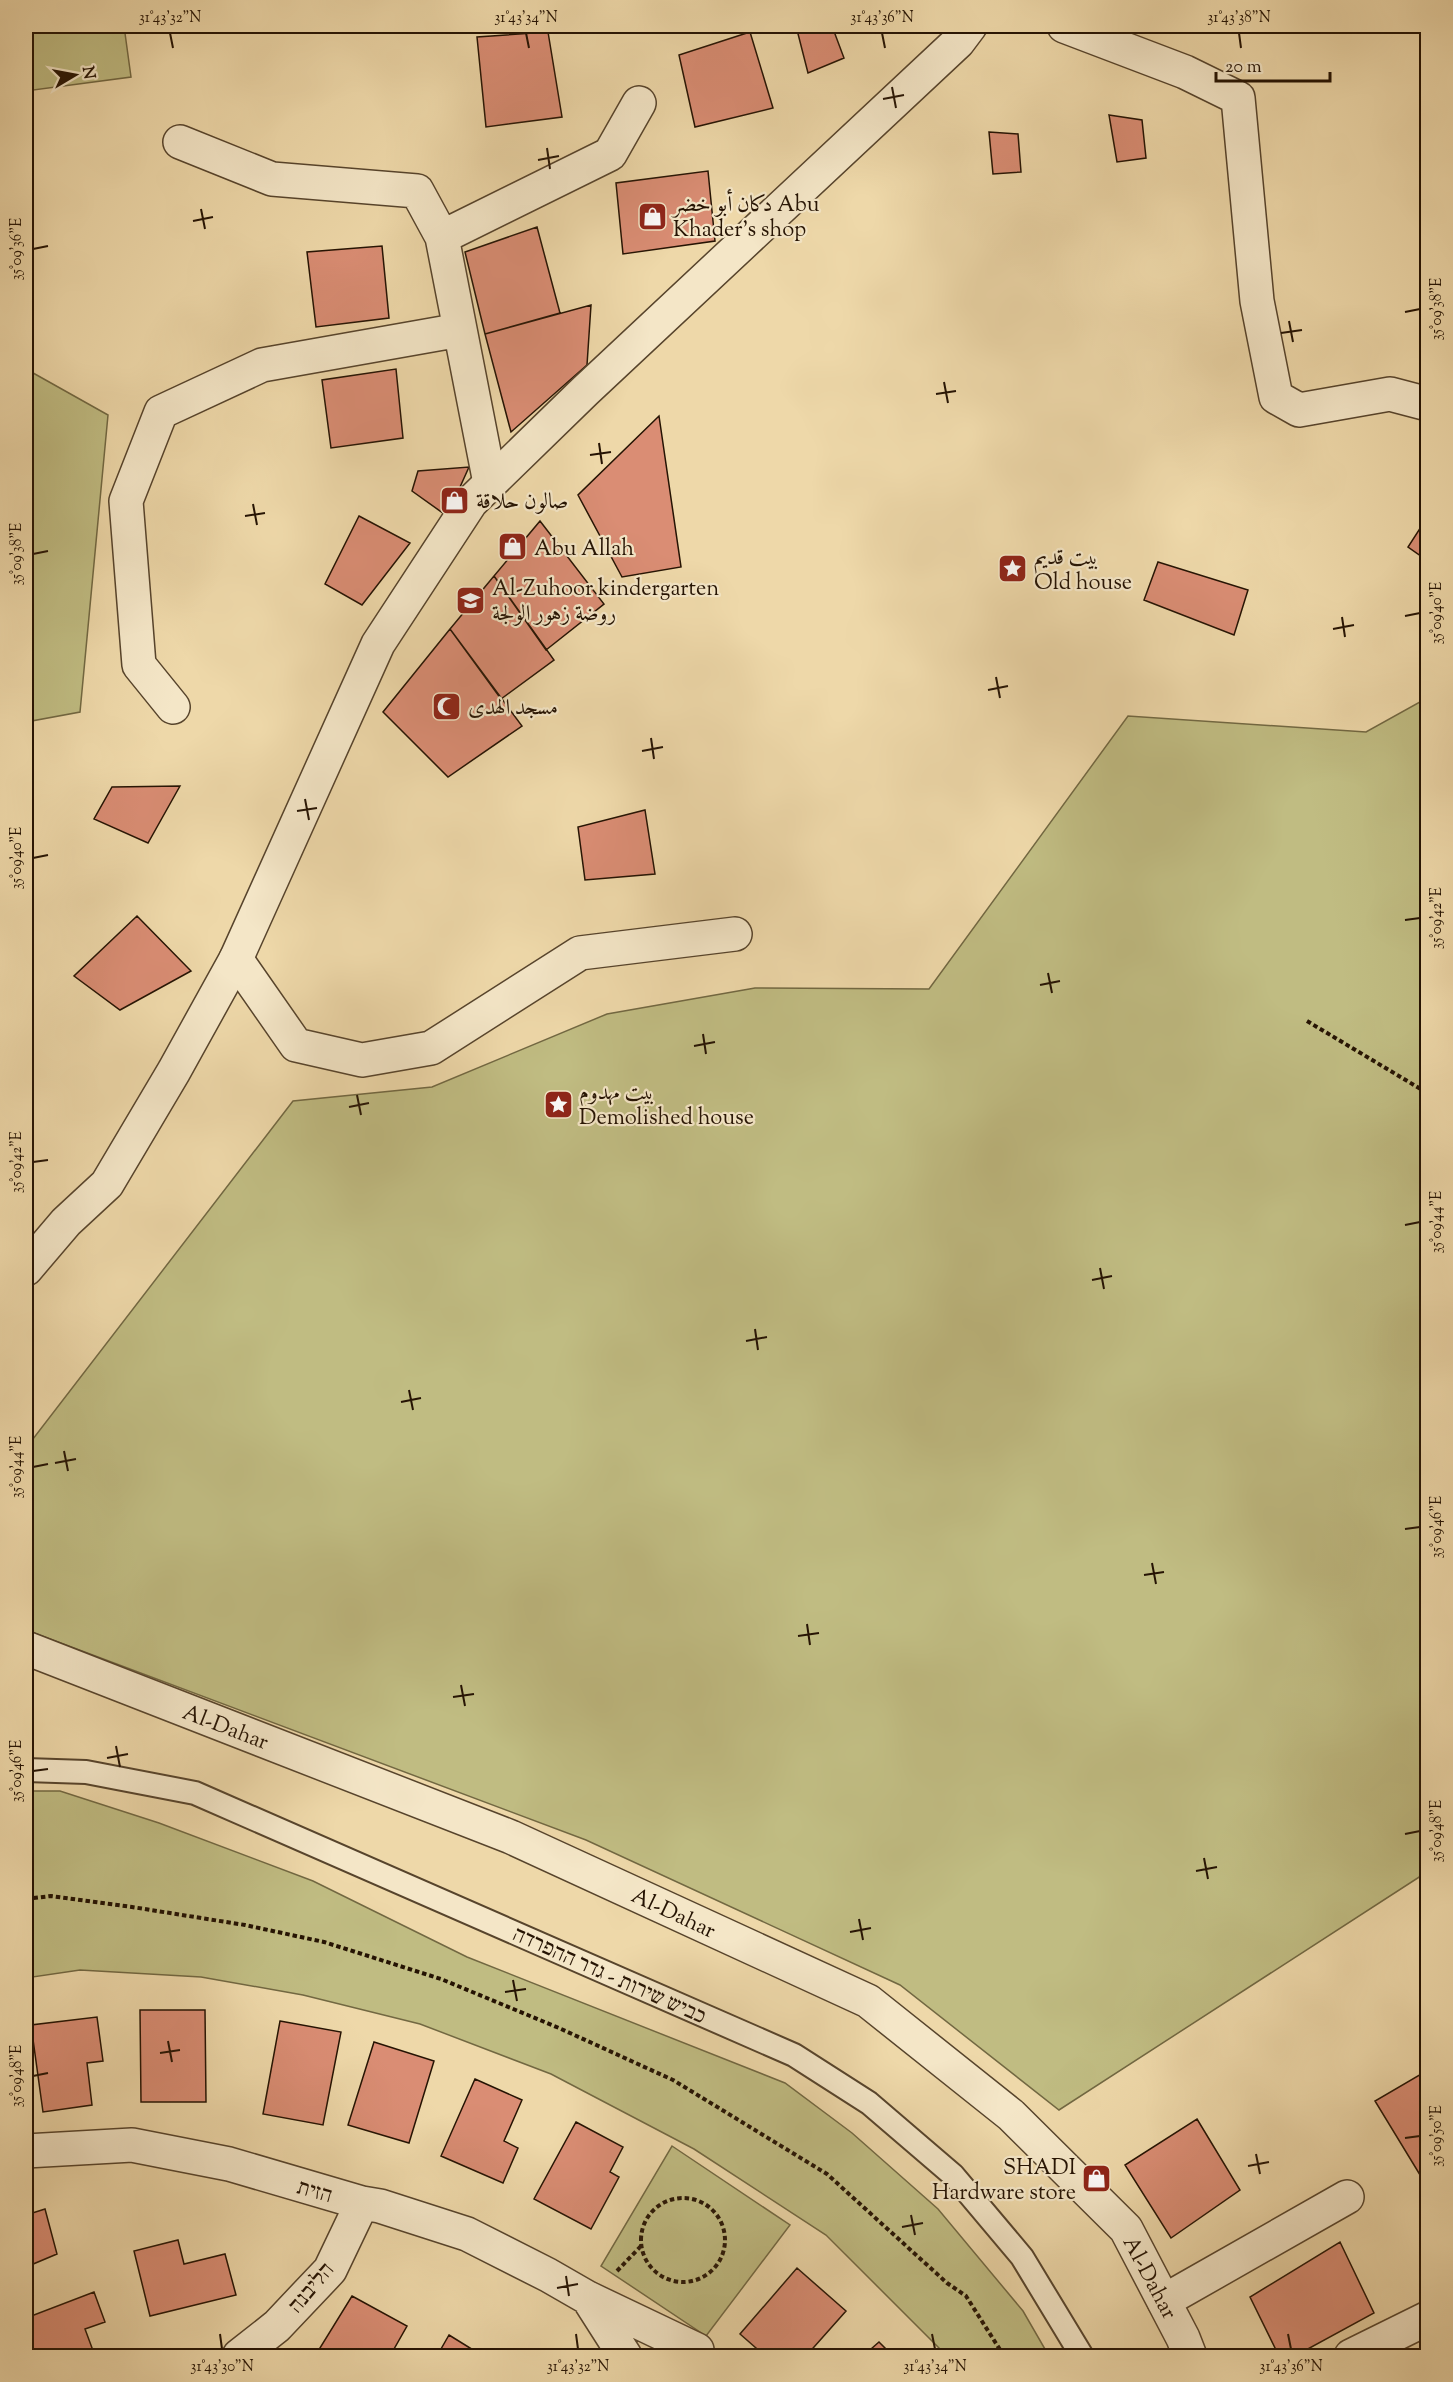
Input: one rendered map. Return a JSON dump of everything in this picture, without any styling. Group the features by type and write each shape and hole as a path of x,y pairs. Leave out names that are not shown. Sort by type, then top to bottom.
{"street":[{"path":"26,1269 66,1222 107,1184 174,1071 236,958 378,644 471,502 593,383 958,42 970,26"},
{"path":"1064,26 1185,72 1238,98 1257,301 1276,397 1299,410 1390,394 1428,404"},
{"path":"442,237 610,154 639,103"},
{"path":"180,141 272,179 417,191 442,237 490,483"},
{"path":"173,707 139,665 126,501 161,412 262,365 460,330"},
{"path":"236,958 296,1045 362,1060 431,1048 580,953 735,934"},
{"name":"Al-Dahar","path":"26,1648 511,1837 868,2001 1011,2115 1126,2229 1190,2356"},
{"name":"הזית","path":"26,2151 132,2145 230,2164 362,2203 380,2205 467,2234 697,2354"},
{"path":"1164,2301 1347,2197"},
{"name":"הליבנה","path":"240,2356 277,2326 330,2270 362,2203"},
{"name":"הזית","path":"588,2298 625,2356"},
{"path":"1351,2356 1428,2318"}],"lane":[{"name":"כביש שירות - גדר ההפרדה","path":"26,1770 86,1772 195,1793 794,2055 869,2103 953,2175 1022,2257 1082,2356"}],"path":[{"path":"1307,1021 1424,1091 1428,1091"},
{"path":"26,1899 51,1896 132,1907 245,1925 324,1942 441,1979 673,2080 827,2174 947,2283 966,2296 1004,2356"},
{"path":"680,2198 693,2199 706,2204 723,2224 726,2238 724,2252 718,2265 708,2276 694,2282 680,2283 666,2279 654,2271 645,2259 641,2245 641,2232 646,2219 655,2208 667,2201 680,2198"}],"shaded area":[{"path":"26,26 124,26 131,77 26,91"},
{"path":"26,369 108,415 80,712 26,722"},
{"path":"1427,698 1427,1872 1059,2110 900,1985 586,1840 26,1630 26,1448 293,1101 432,1087 607,1014 755,988 929,989 1128,716 1366,732"},
{"path":"26,1791 60,1791 159,1823 313,1881 467,1957 785,2083 852,2133 938,2209 1023,2311 1049,2356 947,2356 826,2235 694,2149 551,2074 420,2024 303,1995 201,1977 80,1970 26,1978"},
{"path":"672,2146 790,2225 706,2336 601,2266"}],"building":[{"path":"194,26 249,26 194,28"},
{"path":"796,26 832,26 844,58 808,73"},
{"path":"548,32 562,117 486,127 477,37"},
{"path":"750,32 773,108 695,127 679,55"},
{"path":"1109,115 1142,120 1146,158 1117,162"},
{"path":"989,132 1018,134 1021,172 993,174"},
{"path":"708,171 715,241 623,254 616,183"},
{"path":"537,227 560,313 485,334 465,252"},
{"path":"382,246 389,318 316,327 307,252"},
{"path":"591,305 587,365 511,432 485,334"},
{"path":"396,369 403,438 331,448 322,380"},
{"path":"659,416 681,567 622,577 578,495"},
{"path":"469,467 447,516 412,491 418,471"},
{"path":"359,516 410,543 362,605 325,584"},
{"path":"1428,516 1428,561 1408,547"},
{"path":"540,521 604,604 546,650 494,576"},
{"path":"1158,562 1248,590 1234,635 1144,600"},
{"path":"494,576 554,660 501,699 450,629"},
{"name":"مسجد الهدى","path":"450,629 522,726 448,777 383,712"},
{"path":"180,786 148,843 94,819 112,787"},
{"path":"645,810 655,874 585,880 578,827"},
{"path":"137,916 191,971 120,1010 74,976"},
{"path":"140,2010 205,2010 206,2102 141,2102"},
{"path":"97,2017 103,2061 87,2063 92,2105 43,2112 31,2025"},
{"path":"280,2021 341,2032 323,2125 263,2114"},
{"path":"374,2042 434,2061 409,2143 348,2125"},
{"path":"1428,2070 1428,2188 1375,2101"},
{"path":"475,2079 522,2100 504,2141 518,2148 503,2183 441,2156"},
{"path":"1197,2119 1240,2190 1171,2238 1125,2165"},
{"path":"576,2122 623,2147 610,2172 619,2177 591,2229 534,2199"},
{"path":"45,2209 57,2254 26,2267 26,2215"},
{"path":"178,2240 184,2264 225,2254 236,2295 150,2316 134,2251"},
{"path":"1340,2242 1374,2313 1295,2356 1279,2356 1250,2297"},
{"path":"797,2268 846,2311 806,2356 765,2356 740,2334"},
{"path":"94,2292 105,2322 85,2329 95,2356 26,2356 26,2318"},
{"path":"352,2296 407,2326 390,2356 315,2356"},
{"path":"449,2335 483,2356 437,2356"},
{"path":"879,2342 893,2356 863,2356"}],"place":[{"name":"دكان أبو خضر Abu Khader's shop","path":"652,216"},
{"name":"صالون حلاقة","path":"455,500"},
{"name":"Abu Allah","path":"513,547"},
{"name":"بيت قديم Old house","path":"1013,569"},
{"name":"Al-Zuhoor kindergarten روضة زهور الولجة","path":"471,600"},
{"name":"مسجد الهدى","path":"447,706"},
{"name":"بيت مهدوم Demolished house","path":"558,1104"},
{"name":"SHADI Hardware store","path":"1097,2179"}]}
